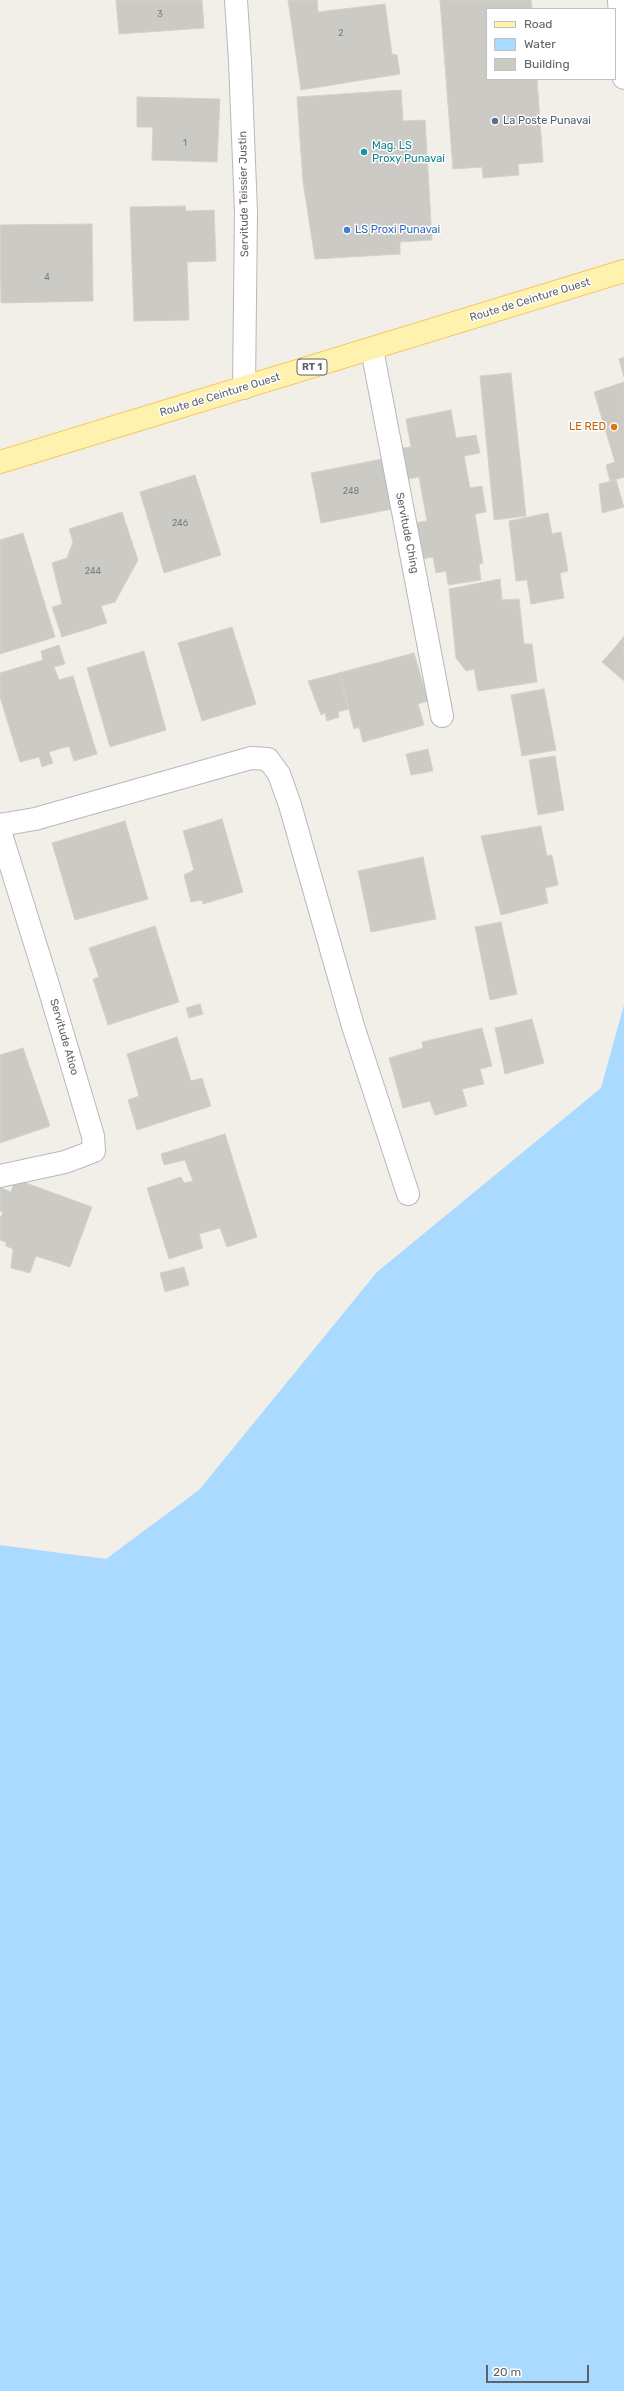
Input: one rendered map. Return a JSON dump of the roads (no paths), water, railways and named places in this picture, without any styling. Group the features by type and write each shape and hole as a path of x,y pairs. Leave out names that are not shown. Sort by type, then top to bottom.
{"main road":[{"name":"Route de Ceinture Ouest","path":"0,462 372,350 624,271"}],"street":[{"name":"Servitude Teissier Justin","path":"236,0 246,212 244,388"},
{"path":"619,0 624,78"},
{"name":"Servitude Ching","path":"372,350 442,716"},
{"path":"0,825 35,819 251,758 268,759 279,774 290,805 353,1026 408,1194"},
{"name":"Servitude Atioo","path":"0,831 52,995 93,1136 94,1150 66,1162 0,1176"}],"water":[{"path":"624,1005 624,2391 0,2391 0,1545 106,1559 199,1490 377,1272 601,1088"}],"place":[{"name":"La Poste Punavai","path":"495,121"},
{"name":"Mag. LS Proxy Punavai","path":"364,152"},
{"name":"LS Proxi Punavai","path":"347,230"},
{"name":"LE RED","path":"614,427"}]}
